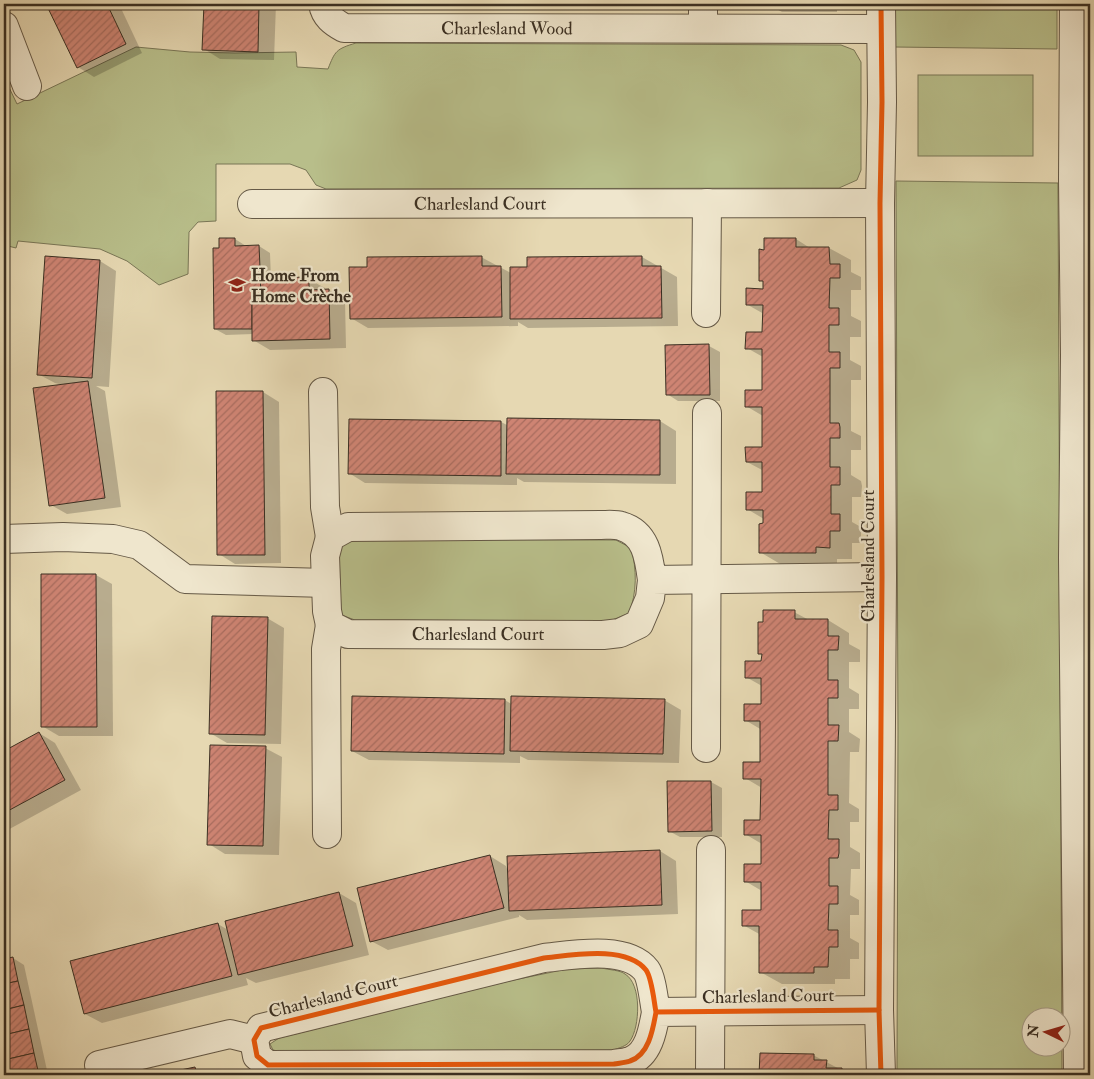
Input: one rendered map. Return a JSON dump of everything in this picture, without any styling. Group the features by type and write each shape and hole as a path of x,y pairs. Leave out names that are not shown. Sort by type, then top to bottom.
{"street":[{"name":"Charlesland Wood","path":"323,4 325,12 334,22 344,28 703,16 881,16 882,102"},
{"path":"1074,4 1082,51 1084,987 1078,1075"},
{"path":"4,26 27,86"},
{"name":"Charlesland Court","path":"881,1075 882,577 880,203 882,102"},
{"path":"706,313 707,203"},
{"name":"Charlesland Court","path":"252,204 880,203"},
{"path":"323,392 324,507 330,537 325,556 327,611 330,624 326,649 327,834"},
{"path":"706,413 706,748"},
{"name":"Charlesland Court","path":"330,537 348,527 621,526 640,536 649,556 652,580 650,598 638,624 620,633 603,635 348,634 330,624"},
{"path":"4,539 63,537 114,539 139,545 186,579 326,583"},
{"name":"Charlesland Court","path":"652,580 882,577"},
{"name":"Charlesland Court","path":"710,1075 711,850"},
{"name":"Charlesland Court","path":"583,954 609,954 631,958 647,971 656,1012 645,1050 632,1061 614,1064 266,1070 257,1056 254,1040 261,1028 544,958 583,954"},
{"name":"Charlesland Court","path":"656,1012 711,1010 880,1010"},
{"name":"Charlesland Court","path":"99,1065 230,1034 254,1040"}],"green space":[{"path":"894,4 1057,4 1057,49 894,47"},
{"path":"356,43 841,45 854,50 861,62 861,170 857,180 839,188 326,189 316,185 306,170 290,164 216,164 216,221 198,222 189,232 188,274 159,285 127,261 100,249 18,241 16,248 4,245 4,77 17,104 136,47 190,52 296,52 297,67 328,69 337,51"},
{"path":"918,75 1033,75 1033,156 918,156"},
{"path":"896,181 1058,183 1062,1006 1022,1006 1022,1056 1062,1056 1062,1075 897,1075"},
{"path":"357,539 616,540 631,548 635,573 634,597 629,613 610,621 355,620 341,615 339,550 345,541"},
{"path":"602,968 625,974 631,979 637,996 636,1026 633,1035 630,1041 623,1047 613,1050 282,1052 273,1050 270,1044 279,1038 509,981 567,969"}],"building":[{"path":"46,4 107,4 126,44 77,68"},
{"path":"204,4 259,4 258,52 202,50"},
{"name":"Home From Home Crèche","path":"219,238 235,238 235,246 259,245 261,291 252,291 252,329 214,329 213,248 219,248"},
{"path":"764,238 796,238 796,247 829,247 830,264 840,264 840,278 830,278 829,308 839,308 839,325 829,325 829,352 840,352 840,368 830,368 830,423 839,423 840,438 830,438 830,467 840,467 840,485 831,485 831,514 840,514 840,531 830,531 830,548 816,547 816,553 759,553 759,524 763,523 763,510 746,510 746,492 762,492 762,462 746,462 745,447 762,447 762,407 745,407 745,390 762,390 762,349 745,349 746,332 762,332 763,305 746,305 746,288 763,289 763,281 759,281 759,249 764,250"},
{"path":"45,256 100,260 92,378 37,375"},
{"path":"482,256 482,266 501,266 502,317 350,319 349,267 367,267 367,257"},
{"path":"642,256 642,266 661,266 662,318 510,319 510,267 527,267 527,257"},
{"path":"309,277 309,290 329,289 330,339 252,341 252,291 261,291 260,278"},
{"path":"709,344 710,395 666,395 665,345"},
{"path":"88,381 105,498 49,506 33,388"},
{"path":"216,391 263,391 265,555 217,555"},
{"path":"507,418 660,420 660,475 506,474"},
{"path":"349,419 501,421 501,476 348,474"},
{"path":"41,574 96,574 97,727 41,727"},
{"path":"763,610 795,610 795,619 828,619 828,636 839,636 838,650 828,650 828,680 838,680 838,698 828,698 828,725 839,725 838,741 828,741 828,795 838,795 838,810 829,810 828,839 839,839 839,853 838,858 829,858 829,886 838,886 838,904 829,904 828,930 838,930 838,947 829,947 828,967 814,967 814,973 759,973 759,926 742,926 742,910 761,910 761,882 744,882 744,864 761,864 761,835 744,835 744,820 760,820 761,779 743,779 743,762 760,762 760,721 744,721 744,704 761,704 761,678 745,678 745,661 761,661 762,654 758,654 758,622 763,622"},
{"path":"212,616 268,617 265,735 209,734"},
{"path":"352,696 505,699 504,754 351,751"},
{"path":"511,696 665,699 663,754 510,751"},
{"path":"39,732 65,780 4,813 4,751"},
{"path":"210,745 266,746 263,846 207,845"},
{"path":"667,781 711,781 712,831 668,832"},
{"path":"660,850 662,905 509,911 507,856"},
{"path":"490,855 504,908 370,942 357,888"},
{"path":"339,892 353,946 238,975 225,921"},
{"path":"218,923 232,976 84,1014 70,961"},
{"path":"13,957 18,981 4,984 4,959"},
{"path":"18,981 24,1005 4,1010 4,984"},
{"path":"24,1005 29,1029 4,1035 4,1010"},
{"path":"29,1029 34,1053 4,1060 4,1035"},
{"path":"34,1053 39,1075 4,1075 4,1060"},
{"path":"760,1053 814,1054 814,1060 827,1060 826,1068 842,1068 842,1075 759,1075"},
{"path":"195,1067 197,1075 158,1075 171,1072"}],"cycle path":[{"path":"881,4 882,577 879,1010 881,1075"},
{"path":"656,1012 648,974 637,962 613,954 584,954 544,958 261,1028 254,1040 257,1056 268,1065 614,1064 630,1061 642,1053 649,1041 656,1012 879,1010"}],"place":[{"name":"Home From Home Crèche","path":"237,285"}]}
